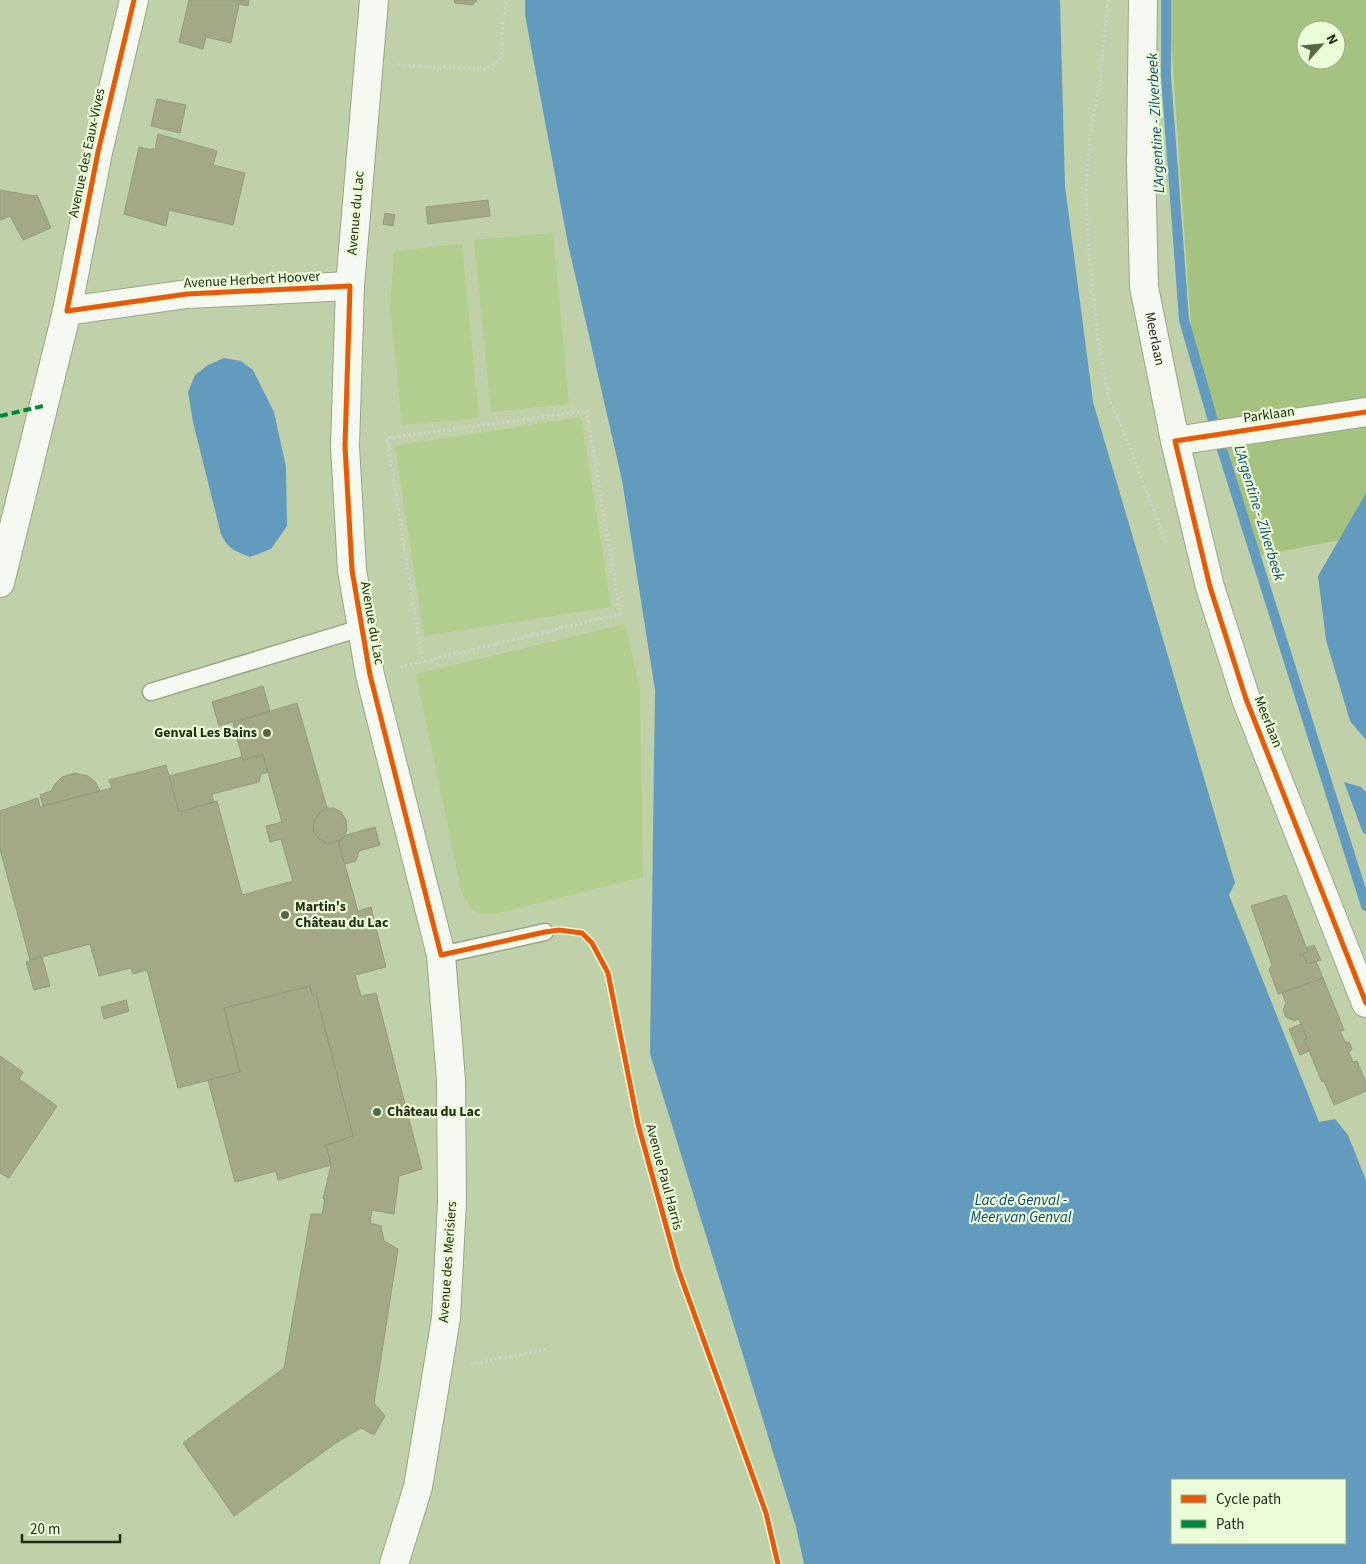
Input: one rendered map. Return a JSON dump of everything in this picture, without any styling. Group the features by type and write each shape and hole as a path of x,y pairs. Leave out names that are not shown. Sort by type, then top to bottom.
{"street":[{"name":"Avenue des Eaux-Vives","path":"67,311 98,152 134,0"},
{"name":"Avenue du Lac","path":"374,0 350,286 345,446 352,570 370,674 441,955"},
{"name":"Meerlaan","path":"1143,0 1141,163 1144,287 1184,439 1210,588 1246,699 1366,1003"},
{"name":"Avenue Herbert Hoover","path":"67,311 187,294 350,286"},
{"path":"0,583 67,311"},
{"name":"Parklaan","path":"1184,439 1366,412"},
{"name":"Avenue des Merisiers","path":"394,1564 418,1487 446,1318 452,1202 451,1080 441,955"}],"lane":[{"path":"151,692 362,628"},
{"path":"441,955 545,932"}],"path":[{"path":"368,63 484,69 493,66 500,61 504,53 502,31 508,0"},
{"path":"370,674 620,614 587,411 387,438 422,661"},
{"path":"437,1371 548,1349"}],"green space":[{"path":"1170,0 1366,0 1366,535 1257,556 1193,356 1170,26"},
{"path":"553,233 569,404 491,412 474,240"},
{"path":"462,244 479,418 402,425 390,308 394,251"},
{"path":"581,417 611,607 424,636 395,446"},
{"path":"625,624 640,689 643,877 499,913 479,913 475,911 468,904 461,890 416,674"}],"water":[{"name":"Lac de Genval - Meer van Genval","path":"525,0 1060,0 1065,186 1093,402 1235,883 1229,895 1319,1122 1335,1119 1348,1135 1366,1180 1366,1564 804,1564 796,1527 650,1054 655,690 622,480 568,244 525,15"},
{"path":"224,358 241,361 253,370 274,412 286,467 287,526 271,549 250,557 232,549 221,534 193,422 188,392 195,375 208,365"},
{"path":"1366,493 1366,740 1350,721 1326,640 1318,576"},
{"path":"1344,782 1361,787 1366,792 1366,834 1363,833"}],"building":[{"path":"189,0 249,0 248,6 239,4 231,43 206,37 203,49 179,42"},
{"path":"454,0 477,0 473,5 455,3"},
{"path":"157,99 186,105 180,133 151,126"},
{"path":"158,134 217,151 213,165 245,173 233,225 169,210 166,226 124,214 139,147 155,149"},
{"path":"0,190 37,195 51,228 23,240 10,216 0,220"},
{"path":"488,200 490,216 428,224 426,207"},
{"path":"385,213 395,215 393,226 383,224"},
{"path":"263,686 270,711 219,726 212,702"},
{"name":"Château du Lac","path":"297,703 327,808 318,814 314,821 313,830 318,838 328,844 338,841 358,911 371,907 386,967 355,975 361,996 376,993 422,1169 399,1176 394,1214 372,1210 370,1223 381,1226 384,1241 398,1249 374,1403 385,1416 374,1435 361,1428 336,1443 234,1516 183,1443 284,1368 311,1214 322,1214 325,1199 323,1199 331,1165 326,1145 353,1136 316,994 312,995 310,986 224,1008 240,1072 178,1088 147,970 133,974 131,968 99,976 90,944 30,960 0,849 0,811 38,798 40,807 112,788 109,780 166,765 179,812 217,801 242,895 293,881 281,839 270,842 266,826 282,822 263,755 243,760 233,723"},
{"path":"263,755 268,772 261,774 259,782 212,794 214,802 179,812 169,776 242,757 243,760"},
{"path":"75,773 88,776 96,783 100,791 43,806 40,795 51,791 62,777"},
{"path":"327,808 334,808 341,812 346,820 347,830 343,839 328,844 318,838 313,830 314,821 318,814"},
{"path":"375,827 380,845 359,851 356,861 345,864 338,841 346,835"},
{"path":"1286,895 1308,952 1303,954 1307,964 1316,961 1323,978 1278,994 1269,969 1272,965 1251,906"},
{"path":"1314,945 1321,960 1307,964 1303,954 1308,952 1306,948"},
{"path":"42,957 50,986 34,990 26,962"},
{"path":"1323,978 1344,1030 1340,1031 1345,1042 1349,1042 1352,1049 1349,1052 1353,1062 1357,1061 1366,1083 1366,1091 1334,1105 1304,1040 1307,1039 1299,1019 1294,1021 1286,1017 1283,1010 1286,1003 1282,993"},
{"path":"310,986 312,995 316,994 353,1136 326,1145 331,1165 278,1180 276,1171 235,1182 208,1080 240,1072 224,1008"},
{"path":"126,1000 129,1011 104,1019 101,1007"},
{"path":"1301,1024 1307,1039 1304,1040 1309,1051 1300,1055 1289,1029"},
{"path":"0,1056 23,1072 19,1079 57,1106 9,1178 0,1173"}],"waterway":[{"name":"L'Argentine - Zilverbeek","path":"1166,0 1166,76 1184,320 1214,424 1366,906"}],"marked path":[{"path":"0,416 43,406"}],"cycle path":[{"name":"Avenue Paul Harris","path":"134,0 98,152 67,311 187,294 350,286 345,446 352,570 370,675 441,955 559,930 582,933 592,943 608,973 638,1124 678,1269 766,1513 778,1564"},
{"path":"1366,412 1175,441 1210,587 1246,699 1366,1003"}],"place":[{"name":"Genval Les Bains","path":"267,733"},
{"name":"Martin's Château du Lac","path":"285,915"},
{"name":"Château du Lac","path":"377,1112"}]}
